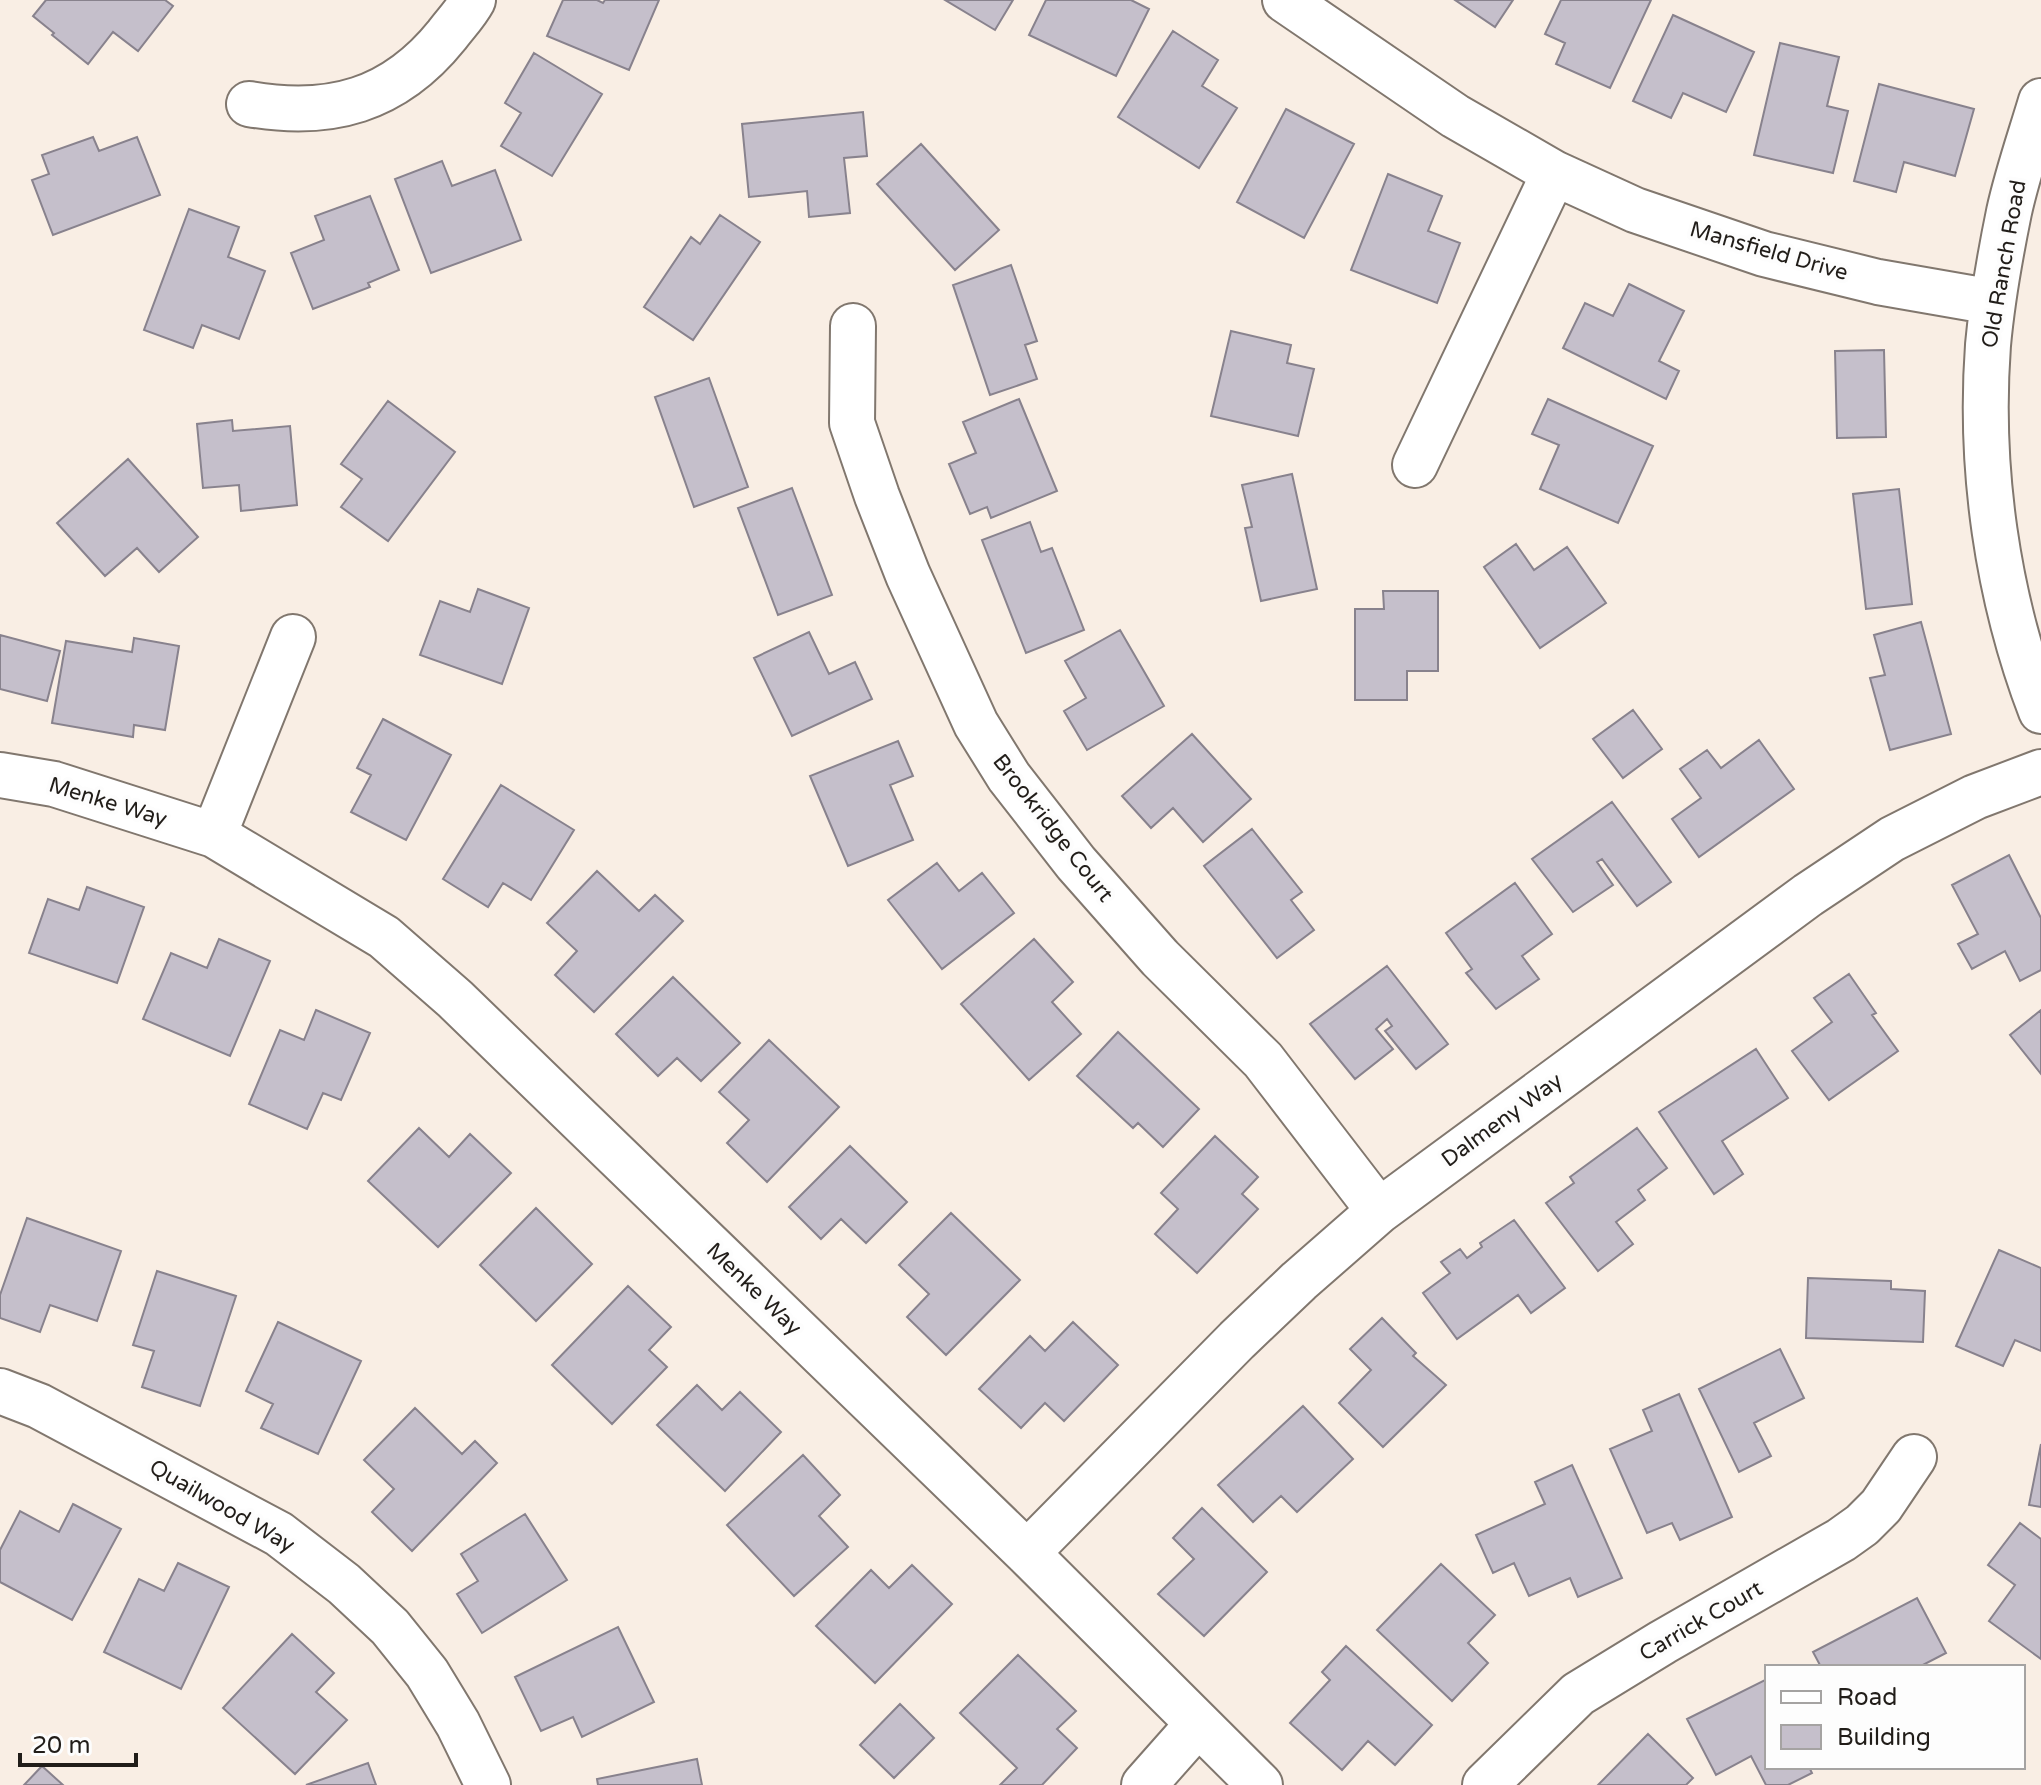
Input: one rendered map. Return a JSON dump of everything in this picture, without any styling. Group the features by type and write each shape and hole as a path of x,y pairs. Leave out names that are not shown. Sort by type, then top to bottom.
{"street":[{"path":"249,104 307,110 365,98 415,69 435,50 473,0"},
{"name":"Mansfield Drive","path":"1285,0 1455,116 1554,173 1635,210 1764,254 1878,282 1993,302"},
{"name":"Old Ranch Road","path":"2041,101 2009,210 1993,302 1986,405 1991,497 2004,587 2027,675 2041,711"},
{"path":"1415,465 1554,173"},
{"name":"Brookridge Court","path":"853,326 852,423 908,575 976,724 1009,777 1076,863 1160,958 1263,1060 1379,1211"},
{"path":"214,835 293,637"},
{"name":"Dalmeny Way","path":"1027,1553 1237,1340 1379,1211 1820,887 1892,839 1975,797 2041,772"},
{"name":"Menke Way","path":"0,775 54,784 214,835 384,937 455,999 1027,1553 1260,1785"},
{"name":"Quailwood Way","path":"0,1391 39,1406 279,1534 344,1584 390,1627 427,1673 458,1724 488,1785"},
{"name":"Carrick Court","path":"1485,1785 1578,1694 1862,1525 1881,1506 1914,1457"},
{"path":"1144,1785 1198,1724"}],"building":[{"path":"46,0 165,0 173,6 138,51 113,32 88,64 33,16"},
{"path":"563,0 597,0 603,3 605,0 659,0 629,70 547,36"},
{"path":"945,0 1013,0 995,30"},
{"path":"1046,0 1131,0 1149,9 1116,76 1029,35"},
{"path":"1455,0 1513,0 1495,27"},
{"path":"1561,0 1651,0 1610,88 1556,64 1565,43 1545,34"},
{"path":"1673,15 1754,52 1726,112 1683,93 1671,118 1633,101"},
{"path":"1173,31 1218,60 1202,86 1237,108 1199,168 1118,117"},
{"path":"1780,43 1839,57 1827,106 1848,111 1833,173 1754,155"},
{"path":"534,53 602,94 552,176 501,146 521,113 505,103"},
{"path":"1879,84 1974,109 1955,176 1904,162 1896,192 1854,181"},
{"path":"1286,109 1354,144 1304,238 1237,202"},
{"path":"863,112 867,156 844,158 850,213 809,217 807,191 749,197 742,124"},
{"path":"93,137 99,151 137,137 160,195 53,235 32,180 49,174 42,155"},
{"path":"921,144 999,230 955,270 877,184"},
{"path":"442,161 452,186 495,170 521,240 431,273 395,179"},
{"path":"1388,174 1442,196 1428,231 1460,243 1437,303 1351,270"},
{"path":"370,196 399,270 368,283 370,287 313,309 291,253 324,240 315,216"},
{"path":"189,209 239,227 228,257 265,271 239,339 202,325 193,348 144,330"},
{"path":"720,215 760,242 693,340 644,307 691,237 700,244"},
{"path":"1011,265 1037,341 1025,345 1037,379 990,395 953,285"},
{"path":"1629,284 1684,311 1659,361 1679,371 1666,399 1563,348 1585,303 1613,316"},
{"path":"1231,331 1291,345 1287,363 1314,369 1298,436 1211,416"},
{"path":"1884,350 1886,437 1837,438 1835,351"},
{"path":"709,378 748,487 694,507 655,397"},
{"path":"1019,399 1057,491 991,518 987,507 970,514 949,464 976,453 963,422"},
{"path":"1548,399 1653,446 1618,523 1540,489 1559,445 1532,434"},
{"path":"388,401 455,452 388,541 341,507 362,479 341,464"},
{"path":"232,420 233,431 290,426 297,505 241,511 239,485 203,488 197,424"},
{"path":"128,459 198,537 159,572 137,548 105,576 57,523"},
{"path":"1292,474 1317,589 1261,601 1245,528 1252,527 1242,485"},
{"path":"792,488 832,595 778,615 738,508"},
{"path":"1899,489 1912,604 1866,609 1853,494"},
{"path":"1030,522 1041,552 1052,548 1084,630 1026,653 982,540"},
{"path":"1516,544 1534,570 1567,547 1606,603 1540,648 1484,567"},
{"path":"478,589 529,608 502,684 420,655 440,601 470,612"},
{"path":"1383,591 1438,591 1438,671 1407,671 1407,700 1355,700 1355,609 1384,609"},
{"path":"1921,622 1951,734 1890,750 1870,678 1885,675 1874,635"},
{"path":"1120,630 1164,706 1087,750 1064,711 1086,698 1065,661"},
{"path":"809,632 829,674 855,662 872,699 792,736 754,658"},
{"path":"0,635 60,651 47,701 0,689"},
{"path":"134,638 179,646 165,730 134,725 133,737 52,723 66,641 132,652"},
{"path":"1633,710 1662,749 1623,778 1593,739"},
{"path":"383,719 451,755 406,840 351,812 371,775 357,768"},
{"path":"1192,734 1251,799 1203,842 1173,808 1151,828 1122,796"},
{"path":"1759,740 1794,789 1699,857 1672,819 1701,798 1680,769 1707,750 1721,768"},
{"path":"898,741 913,776 890,785 913,840 848,866 810,776"},
{"path":"501,785 574,830 531,900 503,883 488,907 443,879"},
{"path":"1612,802 1671,882 1637,906 1602,859 1597,862 1613,885 1573,912 1532,859"},
{"path":"1252,829 1302,892 1291,900 1314,930 1277,958 1204,866"},
{"path":"2009,855 2041,918 2041,970 2020,981 2005,951 1972,969 1958,944 1978,934 1952,885"},
{"path":"937,863 959,891 982,873 1014,913 942,969 888,900"},
{"path":"597,871 639,911 655,895 683,921 594,1012 555,975 577,951 547,923"},
{"path":"1515,883 1552,934 1522,956 1539,979 1496,1009 1466,973 1472,969 1446,933"},
{"path":"87,887 144,907 117,983 29,953 48,899 79,910"},
{"path":"219,939 270,961 230,1056 143,1019 171,953 207,968"},
{"path":"1034,939 1073,982 1052,1002 1081,1034 1029,1080 961,1004"},
{"path":"1387,966 1448,1044 1416,1069 1385,1031 1392,1026 1387,1019 1376,1029 1393,1049 1355,1079 1310,1024"},
{"path":"1849,974 1876,1013 1872,1015 1898,1051 1829,1100 1792,1051 1832,1022 1814,998"},
{"path":"673,977 740,1043 701,1081 677,1058 658,1076 616,1034"},
{"path":"316,1010 370,1033 341,1100 323,1093 307,1129 249,1104 280,1030 304,1040"},
{"path":"2041,1010 2041,1074 2010,1035"},
{"path":"1118,1032 1199,1109 1163,1147 1138,1123 1133,1128 1077,1076"},
{"path":"769,1040 839,1107 767,1182 727,1143 749,1120 719,1092"},
{"path":"1756,1049 1788,1098 1722,1141 1743,1174 1714,1194 1659,1112"},
{"path":"419,1128 449,1157 470,1134 511,1173 438,1247 368,1181"},
{"path":"1637,1128 1667,1168 1638,1190 1645,1200 1616,1222 1633,1244 1598,1271 1546,1203 1574,1183 1570,1177"},
{"path":"1215,1136 1258,1177 1242,1194 1258,1209 1197,1273 1155,1234 1178,1209 1161,1193"},
{"path":"850,1146 907,1202 866,1243 841,1219 821,1239 789,1207"},
{"path":"536,1208 592,1264 536,1321 480,1265"},
{"path":"951,1213 1020,1280 946,1355 907,1317 929,1294 899,1265"},
{"path":"27,1218 121,1251 97,1321 50,1305 40,1332 0,1318 0,1295"},
{"path":"1514,1220 1565,1288 1531,1313 1518,1295 1457,1339 1423,1293 1450,1273 1441,1262 1460,1249 1467,1258 1482,1247 1480,1243"},
{"path":"1999,1250 2041,1268 2041,1351 2015,1340 2003,1366 1956,1346"},
{"path":"157,1271 236,1296 200,1406 142,1387 154,1351 133,1345"},
{"path":"1808,1278 1891,1281 1891,1289 1925,1291 1923,1342 1806,1338"},
{"path":"628,1286 671,1327 649,1350 667,1367 612,1424 552,1365"},
{"path":"1382,1318 1416,1353 1413,1356 1446,1385 1383,1447 1339,1403 1371,1370 1350,1349"},
{"path":"278,1322 361,1361 318,1454 261,1428 273,1404 246,1391"},
{"path":"1073,1322 1118,1365 1064,1421 1045,1403 1021,1428 979,1389 1030,1336 1045,1351"},
{"path":"1780,1349 1804,1398 1754,1423 1771,1456 1739,1472 1699,1389"},
{"path":"697,1385 722,1410 740,1392 781,1432 725,1491 657,1425"},
{"path":"1679,1394 1732,1517 1680,1540 1672,1523 1647,1533 1610,1449 1652,1431 1643,1410"},
{"path":"1303,1406 1353,1459 1297,1512 1281,1496 1253,1522 1218,1485"},
{"path":"415,1408 462,1454 475,1441 497,1463 412,1551 372,1512 394,1489 364,1460"},
{"path":"2041,1444 2041,1507 2029,1505"},
{"path":"803,1455 840,1495 819,1516 848,1547 794,1596 727,1525"},
{"path":"1572,1465 1622,1578 1578,1597 1570,1578 1529,1596 1514,1563 1493,1573 1476,1535 1545,1504 1535,1482"},
{"path":"73,1504 121,1529 72,1620 0,1582 0,1550 20,1511 59,1532"},
{"path":"1202,1508 1267,1572 1204,1636 1158,1594 1194,1559 1173,1538"},
{"path":"525,1514 567,1580 482,1633 457,1594 478,1581 461,1554"},
{"path":"2020,1523 2041,1539 2041,1659 1989,1621 2015,1585 1988,1565"},
{"path":"178,1563 229,1587 181,1689 104,1652 139,1579 164,1591"},
{"path":"1441,1564 1495,1615 1468,1643 1488,1663 1452,1701 1377,1630"},
{"path":"912,1565 952,1604 875,1683 816,1626 871,1570 889,1588"},
{"path":"1917,1598 1946,1653 1923,1665 1820,1665 1813,1652"},
{"path":"618,1627 654,1702 582,1737 573,1717 541,1731 515,1677"},
{"path":"292,1634 334,1673 316,1692 347,1720 295,1774 223,1708"},
{"path":"1346,1646 1432,1725 1395,1765 1368,1741 1342,1770 1290,1723 1330,1680 1322,1672"},
{"path":"1018,1655 1076,1711 1057,1729 1077,1748 1042,1785 1000,1785 1017,1768 960,1713"},
{"path":"1765,1680 1765,1769 1810,1769 1812,1773 1788,1785 1766,1785 1751,1756 1716,1775 1687,1719"},
{"path":"900,1704 934,1738 894,1778 860,1745"},
{"path":"1648,1734 1693,1778 1686,1785 1598,1785"},
{"path":"697,1759 702,1785 598,1785 597,1779"},
{"path":"368,1763 376,1785 306,1785"},
{"path":"42,1766 63,1785 24,1785"}]}
